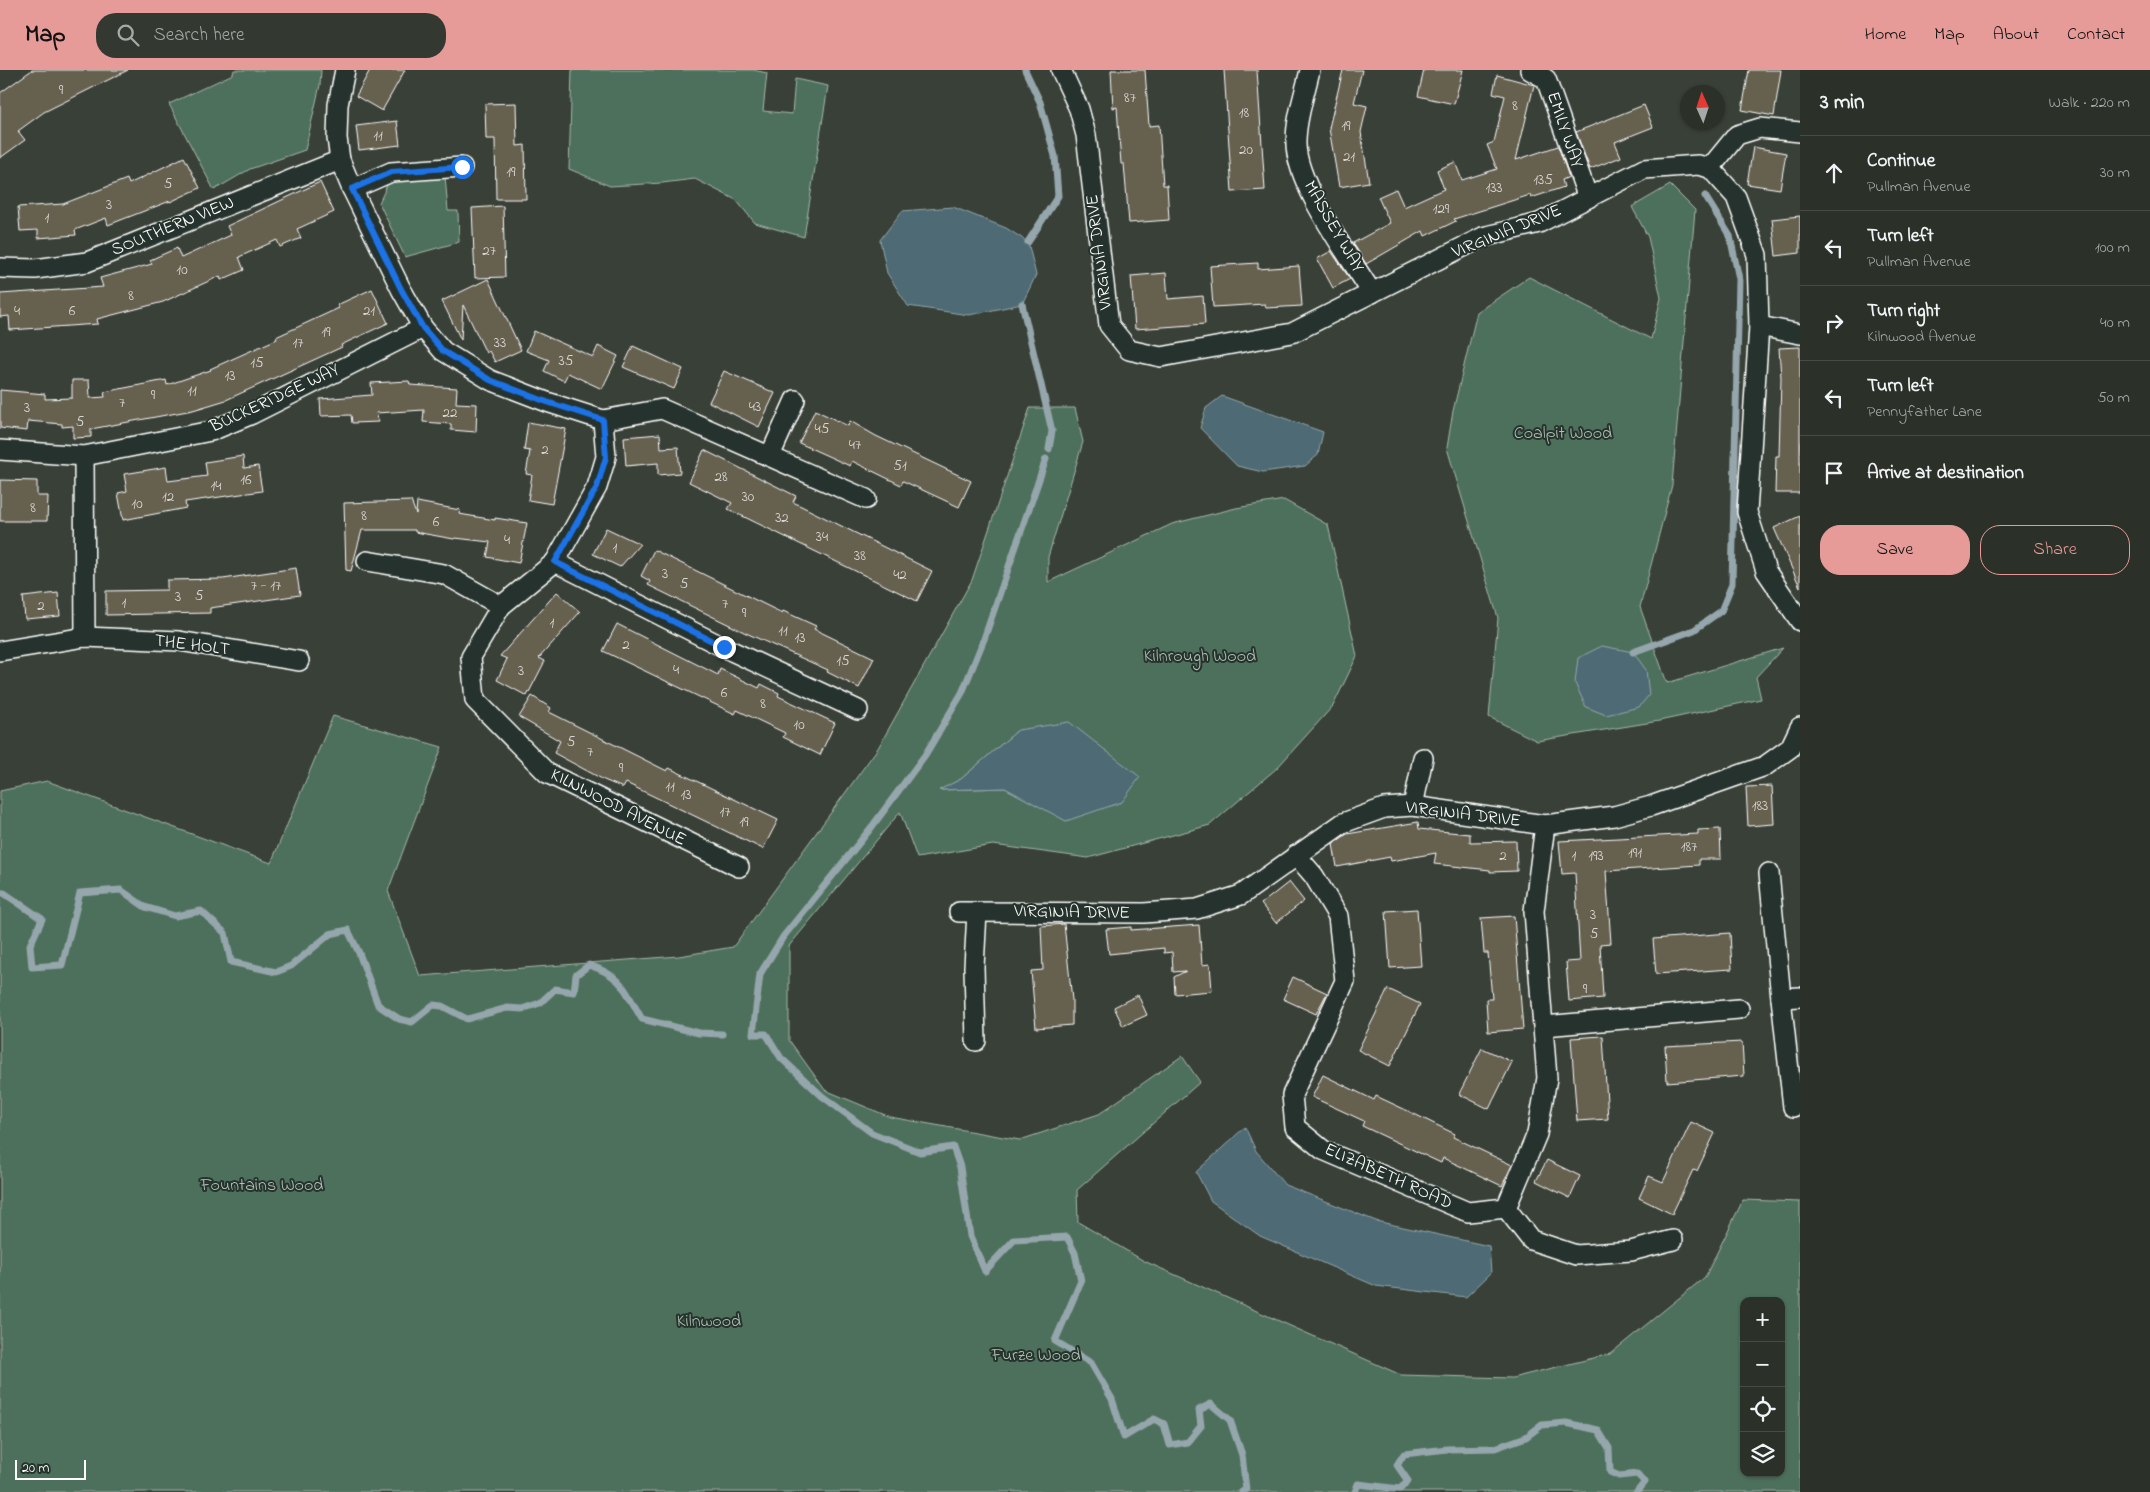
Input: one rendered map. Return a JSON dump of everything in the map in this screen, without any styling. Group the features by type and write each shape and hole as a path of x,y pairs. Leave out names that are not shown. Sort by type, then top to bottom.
{"street":[{"path":"346,70 338,105 340,160 352,189 401,289 423,328 443,351 490,380 547,402 603,420 662,409 866,498"},
{"name":"VIRGINIA DRIVE","path":"1061,70 1079,109 1086,135 1109,326 1129,350 1160,357 1292,333 1483,237 1539,223 1644,169 1698,165 1710,168"},
{"name":"MASSEY WAY","path":"1310,70 1296,142 1301,171 1322,213 1372,293"},
{"name":"EMILY WAY","path":"1530,70 1546,79 1588,198"},
{"path":"1800,132 1760,128 1737,135 1710,168 1736,197 1757,255 1759,326 1747,512 1766,570 1800,621"},
{"name":"SOUTHERN VIEW","path":"0,268 35,269 87,262 340,160"},
{"path":"352,189 391,172 462,167"},
{"path":"1759,326 1800,334"},
{"name":"BUCKERIDGE WAY","path":"0,450 84,456 211,431 252,414 423,328"},
{"path":"770,456 795,400"},
{"name":"KILNWOOD AVENUE","path":"603,420 606,457 597,487 555,562 501,606 471,657 475,700 547,773 740,867"},
{"path":"84,456 84,637"},
{"path":"367,561 444,574 501,606"},
{"path":"555,562 724,647 858,710"},
{"name":"THE HOLT","path":"0,651 84,637 179,641 299,661"},
{"name":"VIRGINIA DRIVE","path":"976,1041 974,968 968,912 1144,913 1197,910 1241,894 1343,823 1384,808 1413,806 1545,825 1614,816 1651,806 1765,766 1795,750 1800,727"},
{"path":"1413,806 1423,758"},
{"path":"1545,825 1534,911 1547,1078 1537,1134 1506,1208 1531,1240 1576,1255 1631,1251 1673,1240"},
{"name":"ELIZABETH ROAD","path":"1296,855 1314,876 1338,916 1345,981 1292,1095 1295,1127 1322,1150 1468,1212 1506,1208"},
{"path":"1769,873 1792,1107"},
{"path":"1781,998 1800,997"},
{"path":"1544,1026 1739,1009"}],"green space":[{"path":"234,70 321,70 320,85 305,150 250,169 214,190 169,104 233,74"},
{"path":"572,70 753,70 767,73 763,111 792,114 795,79 828,86 804,237 755,223 736,200 695,179 610,186 569,169"},
{"path":"405,176 445,176 448,211 458,211 459,242 405,257 379,203 388,183"},
{"name":"Coalpit Wood","path":"1670,185 1695,210 1672,485 1640,607 1667,683 1783,648 1756,677 1761,699 1659,721 1537,741 1489,717 1498,618 1447,448 1453,411 1477,312 1529,277 1651,339 1661,298 1648,237 1632,207"},
{"path":"1030,408 1075,408 1083,442 1048,557 1048,582 1172,524 1236,508 1284,500 1328,525 1357,656 1333,706 1277,768 1210,825 1088,858 993,845 917,858 900,812 789,946 789,1040 825,1090 890,1117 1020,1140 1099,1114 1182,1056 1200,1082 1077,1190 1078,1222 1144,1261 1401,1375 1512,1378 1610,1354 1705,1277 1743,1200 1800,1202 1800,1492 0,1492 0,791 47,781 271,863 333,716 442,747 388,891 420,976 679,956 733,947 878,748 972,580","holes":["1018,730 1067,821 1005,788 940,790 961,779"]}],"water":[{"path":"953,207 1006,228 1028,242 1036,275 1022,304 969,315 908,306 887,273 880,240 902,211"},
{"path":"1222,396 1323,432 1318,455 1305,466 1263,472 1237,466 1200,428 1206,408"},
{"path":"1602,646 1633,652 1646,670 1649,695 1639,707 1606,715 1586,707 1575,683 1578,658"},
{"path":"1069,722 1140,777 1122,802 1066,821 1005,788 939,790 961,779 1018,730"},
{"path":"1245,1127 1256,1151 1285,1185 1376,1221 1489,1246 1491,1273 1466,1297 1376,1286 1260,1236 1211,1201 1196,1172"}],"building":[{"path":"32,70 128,70 44,112 18,131 25,140 0,158 0,93"},
{"path":"370,70 405,70 382,111 356,96"},
{"path":"1111,70 1145,70 1149,126 1159,125 1163,185 1167,185 1169,220 1129,223 1124,164 1121,164 1117,107 1113,108"},
{"path":"1224,70 1257,70 1265,190 1232,192"},
{"path":"1343,70 1362,70 1354,103 1367,106 1361,132 1369,182 1339,187 1329,128"},
{"path":"1424,70 1463,70 1454,104 1418,96"},
{"path":"1749,70 1781,70 1774,116 1742,110"},
{"path":"1497,75 1534,85 1516,160 1558,146 1569,177 1562,180 1564,187 1531,198 1530,195 1454,219 1456,221 1425,236 1423,231 1366,264 1353,243 1390,223 1378,197 1396,189 1404,207 1444,189 1437,170 1455,162 1462,180 1497,169 1487,145 1494,142 1505,96 1493,93"},
{"path":"516,103 517,146 525,145 526,199 496,199 495,139 486,139 485,104"},
{"path":"1644,105 1653,127 1615,142 1621,157 1590,169 1576,132"},
{"path":"397,121 400,145 359,150 356,126"},
{"path":"1753,147 1786,153 1780,189 1747,184"},
{"path":"184,157 200,188 170,202 108,225 106,218 75,230 76,235 38,238 38,230 20,231 18,207 63,204 127,179 129,184"},
{"path":"320,182 334,212 297,229 301,238 280,247 277,240 239,257 244,270 221,280 220,276 163,302 97,319 98,324 10,330 9,316 0,317 0,294 103,287 100,278 152,264 150,260 177,248 181,258 231,235 227,226"},
{"path":"503,206 505,277 475,278 472,208"},
{"path":"1800,216 1800,253 1776,256 1772,219"},
{"path":"1331,251 1350,279 1333,288 1317,259"},
{"path":"1258,263 1258,269 1299,266 1302,306 1266,308 1265,304 1213,307 1210,266"},
{"path":"1166,273 1168,299 1203,296 1205,324 1135,329 1131,276"},
{"path":"488,279 521,350 495,362 489,351 486,353 463,305 461,340 442,301"},
{"path":"372,289 388,323 341,345 342,347 226,400 193,410 91,429 91,437 73,438 73,426 62,427 62,424 28,421 27,431 0,428 0,390 45,394 45,399 72,398 72,380 89,380 90,398 105,397 104,392 166,380 167,385 211,370 339,308 337,305"},
{"path":"534,331 593,357 598,346 618,356 602,389 568,373 564,381 544,371 549,360 526,351"},
{"path":"633,346 683,369 674,389 623,367"},
{"path":"1800,347 1800,493 1775,493 1776,456 1779,456 1781,378 1779,348"},
{"path":"724,371 775,393 759,427 709,402"},
{"path":"409,381 410,385 457,388 456,403 477,404 476,432 451,430 451,424 423,422 424,410 376,413 379,422 352,423 351,415 321,416 320,399 372,395 371,383"},
{"path":"815,410 848,426 850,421 876,436 971,481 959,507 903,481 901,485 852,461 850,466 799,443"},
{"path":"528,422 566,429 552,504 528,500 532,475 526,474 530,451 524,450"},
{"path":"660,434 661,448 678,447 680,473 658,475 658,463 626,466 624,437"},
{"path":"704,450 796,496 793,502 932,571 917,601 728,509 732,503 689,482"},
{"path":"243,456 244,468 258,466 262,491 185,502 186,508 123,520 118,493 127,491 124,474 166,467 168,481 207,476 205,462"},
{"path":"0,480 37,481 37,496 48,496 47,521 0,521"},
{"path":"411,501 416,514 417,502 460,510 459,514 527,523 519,563 487,557 490,542 454,539 415,532 415,530 362,530 351,571 346,570 344,503"},
{"path":"1800,516 1800,587 1774,528"},
{"path":"606,528 640,544 620,567 593,554"},
{"path":"654,550 782,613 783,611 816,626 814,629 874,658 859,688 827,672 828,670 746,633 648,585 650,581 641,576"},
{"path":"296,568 300,595 210,608 210,613 106,615 106,591 167,590 167,580 223,579"},
{"path":"557,592 580,612 539,658 545,661 527,696 497,680 507,659 500,656"},
{"path":"58,593 60,616 25,619 23,597"},
{"path":"617,624 718,675 720,669 759,688 761,684 779,693 778,696 835,723 820,755 783,737 785,733 737,710 735,714 603,651"},
{"path":"532,696 551,708 549,712 667,771 669,768 778,820 763,849 626,783 623,788 604,780 554,753 560,741 519,717"},
{"path":"1772,786 1774,824 1748,826 1746,787"},
{"path":"1418,822 1419,829 1470,834 1470,842 1516,841 1517,871 1490,872 1490,870 1434,864 1436,853 1391,861 1390,857 1337,867 1333,844 1347,834"},
{"path":"1720,829 1721,859 1699,859 1699,865 1606,871 1611,943 1600,944 1603,998 1569,1001 1566,962 1580,961 1575,873 1562,874 1559,841 1698,834 1698,830"},
{"path":"1289,882 1304,901 1276,923 1261,904"},
{"path":"1417,909 1421,966 1390,968 1386,911"},
{"path":"1514,916 1523,1029 1488,1032 1486,999 1492,999 1488,953 1484,953 1481,918"},
{"path":"1064,924 1072,1000 1072,1025 1036,1028 1031,971 1043,970 1041,926"},
{"path":"1199,925 1202,965 1210,964 1212,991 1175,994 1174,977 1186,971 1173,972 1172,952 1164,953 1164,948 1109,954 1106,929 1131,927 1131,930"},
{"path":"1730,933 1732,969 1656,974 1653,939"},
{"path":"1293,977 1327,993 1316,1014 1283,999"},
{"path":"1388,989 1420,1004 1390,1066 1358,1050"},
{"path":"1138,995 1147,1015 1123,1026 1114,1007"},
{"path":"1603,1036 1608,1119 1577,1121 1571,1038"},
{"path":"1742,1042 1744,1076 1667,1082 1665,1046"},
{"path":"1482,1048 1512,1062 1489,1109 1459,1094"},
{"path":"1323,1075 1374,1100 1376,1096 1406,1110 1455,1134 1453,1137 1512,1165 1502,1186 1443,1158 1441,1163 1362,1126 1364,1121 1312,1097"},
{"path":"1691,1122 1715,1133 1697,1171 1693,1170 1672,1214 1639,1198 1649,1176 1663,1182"},
{"path":"1547,1160 1580,1176 1570,1198 1536,1181"}],"waterway":[{"path":"1025,70 1040,102 1055,156 1058,196 1028,242"},
{"path":"1633,652 1694,630 1721,611 1732,584 1739,279 1730,236 1705,196"},
{"path":"1022,304 1052,431 1049,449"},
{"path":"1046,459 984,639 962,693 925,755 871,828 783,937 760,974 753,1034 766,1034 781,1058 822,1096 872,1133 920,1152 953,1147 960,1167 970,1236 985,1271 1014,1240 1067,1237 1075,1253 1081,1281 1055,1341 1091,1363 1112,1399 1124,1437 1154,1419 1164,1424 1170,1445 1188,1442 1201,1426 1199,1410 1211,1404 1230,1420 1242,1455 1246,1490 1242,1492"},
{"path":"0,893 4,893 42,919 30,945 32,967 62,965 80,893 121,890 145,907 175,916 201,911 225,933 231,962 276,972 291,966 330,934 348,930 359,953 378,1005 399,1019 412,1022 433,1005 442,1006 467,1019 507,1008 522,1009 540,1003 555,989 574,992 576,975 589,965 610,974 622,985 642,1019 699,1033 722,1034"},
{"path":"1355,1492 1358,1484 1400,1489 1408,1481 1397,1465 1404,1454 1447,1449 1495,1448 1526,1437 1542,1425 1566,1423 1598,1430 1609,1448 1610,1472 1619,1476 1637,1474 1645,1482 1637,1492"}],"route":[{"path":"462,167 391,172 352,189 401,289 423,328 443,351 490,380 547,402 603,420 606,457 597,487 555,562 724,647"}],"park label":[{"name":"Kilnrough Wood","path":"1200,657"},
{"name":"Fountains Wood","path":"262,1186"},
{"name":"Kilnwood","path":"709,1322"},
{"name":"Furze Wood","path":"1036,1356"}]}
